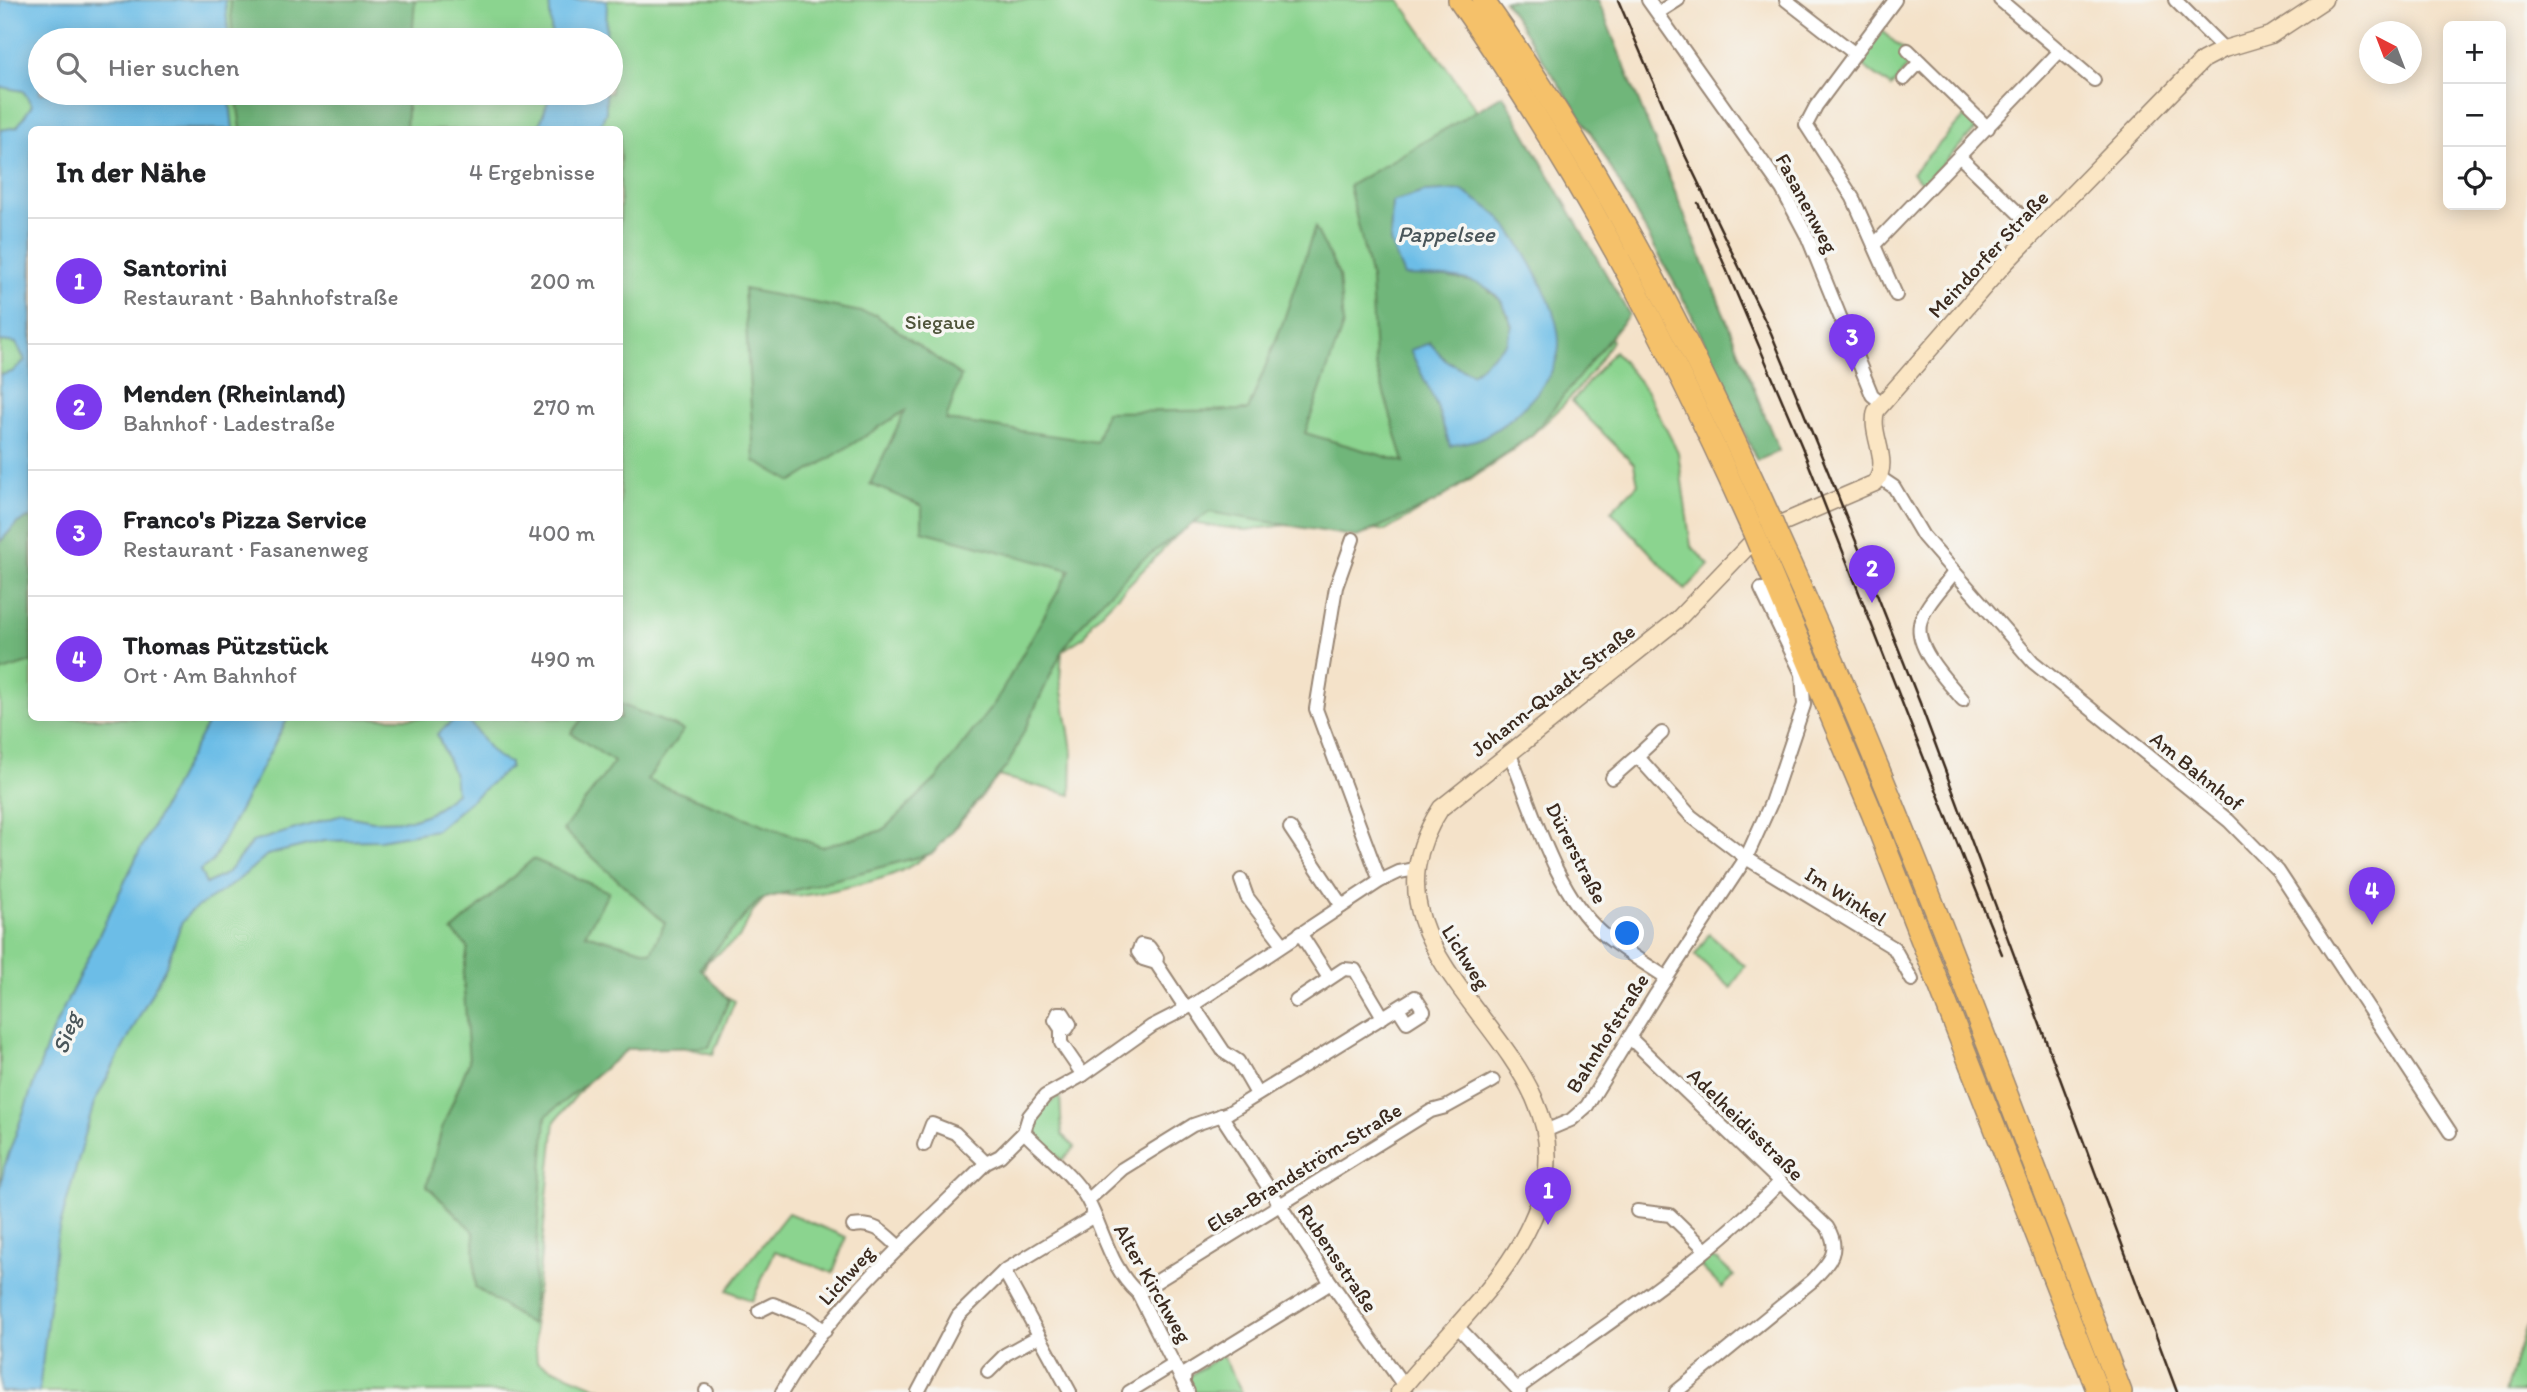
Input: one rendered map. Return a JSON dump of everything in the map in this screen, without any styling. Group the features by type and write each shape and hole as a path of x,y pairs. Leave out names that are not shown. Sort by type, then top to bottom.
{"highway":[{"path":"1459,0 1519,87 1612,243 1765,534 1821,631 2121,1392"},
{"path":"1483,0 1557,108 1631,233 1678,320 1765,534 2098,1392"}],"main road":[{"name":"Meindorfer Straße","path":"1882,403 2036,230 2186,75 2203,60 2224,49 2272,35 2324,0"},
{"path":"1879,477 1883,466 1874,425 1876,411 1882,403"},
{"name":"Johann-Quadt-Straße","path":"1416,869 1425,831 1441,808 1677,620 1696,603 1736,555 1782,523 1866,490 1879,477"},
{"name":"Lichweg","path":"1416,869 1418,909 1431,945 1452,979 1523,1074 1535,1095 1545,1130"},
{"path":"1401,1389 1513,1254 1532,1220 1545,1182 1545,1130"}],"street":[{"name":"Fasanenweg","path":"1648,0 1782,189 1808,238 1872,395 1882,403"},
{"path":"1659,12 1678,0"},
{"path":"1786,0 1854,53"},
{"path":"1895,0 1854,53 1806,125 1853,198 1896,295"},
{"path":"2000,0 2094,80"},
{"path":"2175,0 2224,49"},
{"path":"1908,50 1988,128"},
{"path":"1874,245 2060,51"},
{"path":"1904,79 1920,62"},
{"path":"1960,157 2036,230"},
{"name":"Am Bahnhof","path":"1879,477 1894,486 1923,536 2033,662 2230,821 2278,871 2449,1132"},
{"path":"1353,539 1336,587 1316,709 1380,881"},
{"path":"1954,572 1924,614 1920,628 1933,664 1963,699"},
{"name":"Bahnhofstraße","path":"1545,1130 1572,1120 1587,1106 1746,858 1770,803 1804,705 1802,674 1762,589"},
{"path":"1612,778 1662,733"},
{"name":"Dürerstraße","path":"1509,752 1551,855 1580,908 1601,933 1667,978"},
{"path":"1637,756 1691,816 1746,858"},
{"path":"1290,828 1342,906"},
{"name":"Im Winkel","path":"1746,858 1894,948 1912,981"},
{"name":"Lichweg","path":"782,1392 798,1364 825,1331 900,1248 986,1163 1000,1156 1024,1132 1035,1106 1045,1096 1083,1075 1152,1027 1189,1006 1380,881 1399,872 1416,869"},
{"path":"1241,880 1247,897 1283,944"},
{"path":"1300,933 1329,978"},
{"path":"1156,963 1224,1052 1238,1061 1257,1094"},
{"path":"1296,1001 1344,969 1355,970 1383,1017"},
{"path":"1087,1200 1122,1169 1193,1125 1221,1115 1398,1008"},
{"path":"1061,1029 1061,1043 1083,1075"},
{"name":"Adelheidisstraße","path":"1629,1037 1827,1227 1834,1239 1835,1251 1830,1263 1812,1281 1676,1392"},
{"name":"Elsa-Brandström-Straße","path":"1138,1293 1431,1111 1446,1107 1493,1081"},
{"name":"Rubensstraße","path":"1221,1115 1401,1389"},
{"path":"924,1145 932,1124 955,1133 986,1163"},
{"name":"Alter Kirchweg","path":"1024,1132 1078,1186 1087,1200 1093,1217 1108,1242 1108,1253 1128,1284 1138,1293 1186,1386"},
{"path":"1456,1325 1518,1390 1706,1250 1746,1218 1779,1183"},
{"path":"1637,1211 1670,1214 1706,1250"},
{"path":"918,1392 958,1316 1004,1271 1093,1217"},
{"name":"Lichweg","path":"853,1226 867,1224 879,1228 900,1248"},
{"path":"1004,1271 1070,1392"},
{"path":"1186,1386 1185,1373 1331,1283"},
{"name":"Lichweg","path":"759,1311 774,1304 808,1318 825,1331"},
{"path":"988,1372 1006,1354 1039,1336"},
{"path":"1129,1392 1173,1365"}],"green space":[{"name":"Siegaue","path":"0,0 1399,0 1481,116 1603,320 1612,341 1591,373 1540,428 1450,493 1385,531 1358,526 1287,525 1246,530 1189,523 1092,622 1085,636 1062,651 1060,679 1072,750 1071,795 998,776 945,839 907,868 871,881 818,893 795,896 771,891 753,911 739,938 708,961 696,981 735,1001 713,1054 643,1038 600,1067 555,1121 534,1320 537,1362 609,1392 0,1392"},
{"path":"230,0 415,0 413,28 232,28"},
{"path":"1504,0 1598,0 1779,451 1757,461 1691,313 1596,141"},
{"path":"1878,28 1904,50 1911,62 1891,87 1854,59 1861,58"},
{"path":"1503,95 1629,314 1533,434 1436,502 1357,537 1209,512 1141,561 1091,612 1062,651 1008,765 933,853 759,900 700,968 729,1000 709,1047 628,1049 546,1116 531,1325 475,1287 474,1232 427,1186 442,1128 469,1062 463,976 468,947 452,931 533,859 609,892 585,934 651,952 665,923 563,830 614,762 571,733 581,721 623,721 623,705 684,730 647,780 822,847 883,830 936,779 996,701 1070,570 922,531 922,506 870,484 905,411 792,482 754,461 744,289 876,315 961,376 946,420 1096,442 1105,412 1248,410 1283,322 1315,227 1339,275 1343,325 1305,433 1404,462 1375,362 1371,279 1349,186","holes":["1424,192 1558,357 1450,445 1436,404 1430,343 1445,360 1472,374 1507,343 1512,326 1501,301 1481,283 1451,278 1390,242 1392,203"]},
{"path":"238,105 407,105 406,126 241,126"},
{"path":"1967,114 1979,126 1923,184 1912,173"},
{"path":"1614,351 1646,390 1678,452 1691,546 1709,565 1685,590 1611,511 1638,484 1634,464 1572,402"},
{"path":"28,518 28,663 0,672 0,542 17,523"},
{"path":"1709,934 1745,966 1731,988 1695,955"},
{"path":"1060,1095 1062,1135 1075,1147 1062,1161 1035,1134 1033,1123 1041,1110"},
{"path":"788,1213 846,1237 833,1273 775,1251 752,1301 727,1290"},
{"path":"1707,1257 1717,1260 1734,1276 1722,1288 1698,1264"},
{"path":"2527,1325 2527,1392 2506,1392 2525,1328"},
{"path":"1222,1355 1242,1392 1192,1392 1188,1383 1191,1375"}],"water":[{"path":"0,0 225,0 228,28 28,28 28,99 23,91 0,87"},
{"path":"549,0 607,0 606,28 551,28"},
{"path":"32,105 230,105 233,126 28,126 28,518 17,523 0,542 0,375 12,372 25,360 16,343 0,341 0,130 17,127"},
{"path":"547,105 606,105 600,126 539,126"},
{"name":"Pappelsee","path":"1461,190 1496,214 1521,246 1551,305 1559,343 1552,370 1526,405 1504,424 1481,438 1450,446 1436,404 1410,350 1430,343 1445,360 1472,374 1506,343 1512,326 1501,301 1481,285 1457,278 1404,276 1390,242 1392,202 1424,192"},
{"name":"Sieg","path":"208,721 286,721 212,862 200,870 206,884 227,873 252,842 342,815 373,821 411,820 430,813 456,793 454,775 437,734 453,721 468,721 496,756 510,763 510,767 436,830 380,840 324,841 267,855 236,882 190,912 181,924 167,964 94,1103 57,1237 39,1392 0,1392 0,1190 4,1167 52,1032 139,852"}],"railway":[{"path":"1618,0 1682,149 1771,333 1836,491 1920,703 2177,1392"},
{"path":"1698,203 1802,447 1968,871"},
{"path":"1965,863 2002,954"}],"place":[{"name":"Franco's Pizza Service","path":"1852,372"},
{"name":"Menden (Rheinland)","path":"1872,603"},
{"name":"Thomas Pützstück","path":"2372,925"},
{"name":"Santorini","path":"1548,1225"}]}
